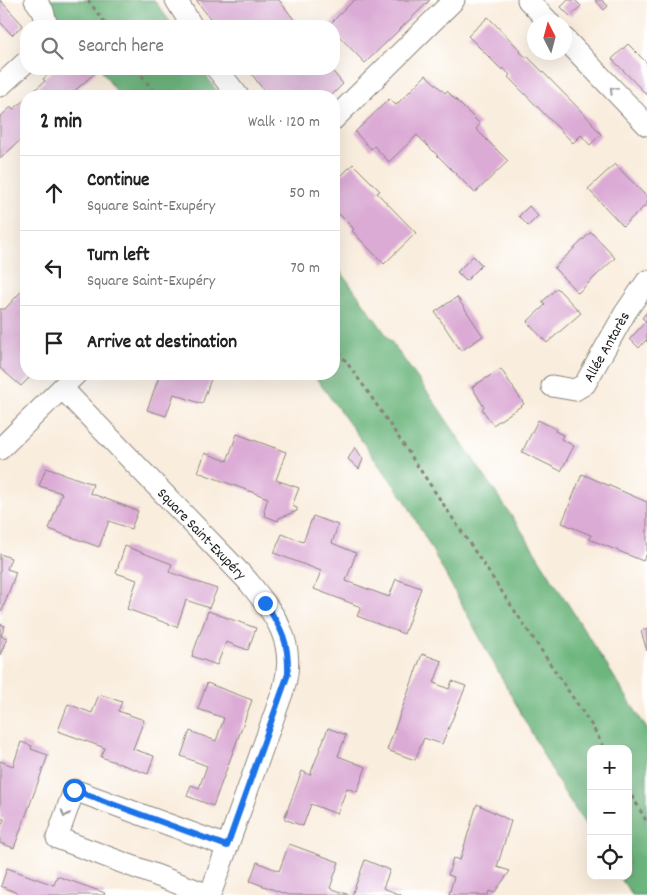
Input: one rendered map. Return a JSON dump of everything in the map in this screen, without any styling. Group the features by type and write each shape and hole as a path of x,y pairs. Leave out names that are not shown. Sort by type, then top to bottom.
{"street":[{"path":"35,0 43,11 45,20"},
{"path":"176,0 188,20"},
{"path":"340,113 454,0"},
{"path":"528,0 542,15"},
{"path":"572,46 647,125"},
{"path":"0,86 20,68"},
{"path":"222,75 233,90"},
{"name":"Allée Antarès","path":"552,386 575,390 585,384 625,313 647,281"},
{"path":"0,449 69,381"},
{"name":"Square Saint-Exupéry","path":"69,381 247,580 265,603 276,620 287,645 288,674 284,688 227,846 209,895 57,838 74,790 227,846"}],"path":[{"path":"88,0 103,20"},
{"path":"141,75 153,90"},
{"path":"340,353 368,392 603,745"},
{"path":"629,790 647,822"}],"green space":[{"path":"47,0 154,0 169,20 62,20"},
{"path":"105,75 206,75 216,90 115,90"},
{"path":"340,270 433,400 525,536 647,729 647,895 632,895 622,880 632,880 632,745 587,745 587,827 562,789 405,500 317,380 340,380"}],"building":[{"path":"0,0 20,22 20,28 12,35 0,22"},
{"path":"196,0 279,0 294,20 211,20"},
{"path":"354,0 430,0 365,63 340,37 340,20 334,20"},
{"path":"568,0 575,0 581,6 571,15 561,7"},
{"path":"595,0 602,0 608,6 604,10"},
{"path":"488,17 521,51 527,60 531,60 593,123 601,134 590,145 581,135 573,143 508,77 510,75 503,68 502,70 468,36"},
{"path":"628,44 647,63 647,95 612,59"},
{"path":"47,75 93,75 76,90 35,90 45,81 43,79"},
{"path":"252,75 336,75 343,84 337,90 264,90"},
{"path":"426,75 445,93 447,91 480,124 476,129 508,161 475,193 417,135 389,162 374,146 371,149 355,132 389,99 396,105"},
{"path":"20,104 20,141 0,159 0,117 11,107 14,109"},
{"path":"353,164 380,191 377,193 416,233 384,264 352,231 354,229 340,215 340,177"},
{"path":"615,164 647,197 647,204 623,226 588,189"},
{"path":"529,206 538,216 528,226 519,216"},
{"path":"591,232 615,258 578,293 554,268"},
{"path":"473,256 482,265 466,281 457,272"},
{"path":"557,288 581,313 547,343 527,322 545,305 542,302"},
{"path":"20,293 20,380 27,380 21,386 0,368 0,309 5,309"},
{"path":"457,297 483,336 461,351 435,312"},
{"path":"647,312 647,342 646,340 639,348 630,339 646,321 642,318"},
{"path":"501,369 524,404 493,425 482,409 484,407 472,387"},
{"path":"158,380 211,380 202,404 174,394 166,416 147,410"},
{"path":"538,420 556,429 555,431 563,435 561,439 574,446 561,471 522,452"},
{"path":"237,434 286,452 276,480 299,488 292,506 297,508 297,511 279,518 278,521 265,516 264,510 268,498 198,472 205,453 227,461"},
{"path":"355,447 363,459 359,469 348,459"},
{"path":"46,468 93,484 90,493 138,511 131,529 109,521 99,547 49,529 62,493 39,486"},
{"path":"582,474 647,502 647,556 643,561 589,539 591,535 562,523"},
{"path":"313,516 338,525 332,543 356,553 346,581 389,597 396,579 421,588 404,634 357,616 361,607 314,589 321,571 274,553 282,534 303,542"},
{"path":"125,546 172,564 169,572 217,589 209,608 186,600 177,627 127,609 137,580 116,573"},
{"path":"0,554 11,558 7,569 16,572 2,611 0,611"},
{"path":"208,611 256,628 248,650 226,642 217,665 192,656"},
{"path":"0,624 5,626 1,636 7,638 0,655"},
{"path":"647,629 647,651 641,631"},
{"path":"422,654 442,661 434,683 449,689 452,681 466,686 442,744 424,738 415,760 387,750"},
{"path":"207,683 252,700 213,806 187,796 191,785 199,788 207,766 181,756 190,731 216,741 224,718 198,709"},
{"path":"99,694 122,702 118,711 144,720 133,749 154,756 148,774 101,757 105,748 58,731 68,704 92,713"},
{"path":"328,728 346,735 338,756 366,767 357,792 347,788 337,814 311,804 303,826 284,819 302,771 310,775"},
{"path":"21,742 32,746 31,749 48,755 14,848 0,843 0,829 4,819 0,818 0,761 13,766"},
{"path":"477,804 511,821 497,867 510,871 494,893 489,891 488,895 449,895 454,877 448,875 453,858 460,860"},
{"path":"289,844 339,862 330,888 350,895 288,895 250,881 257,862 279,871"},
{"path":"365,860 390,870 383,888 402,895 352,895"},
{"path":"7,868 54,885 57,876 105,893 104,895 22,895 1,886"}],"route":[{"path":"74,790 227,846 288,674 287,645 276,620 265,603"}]}
